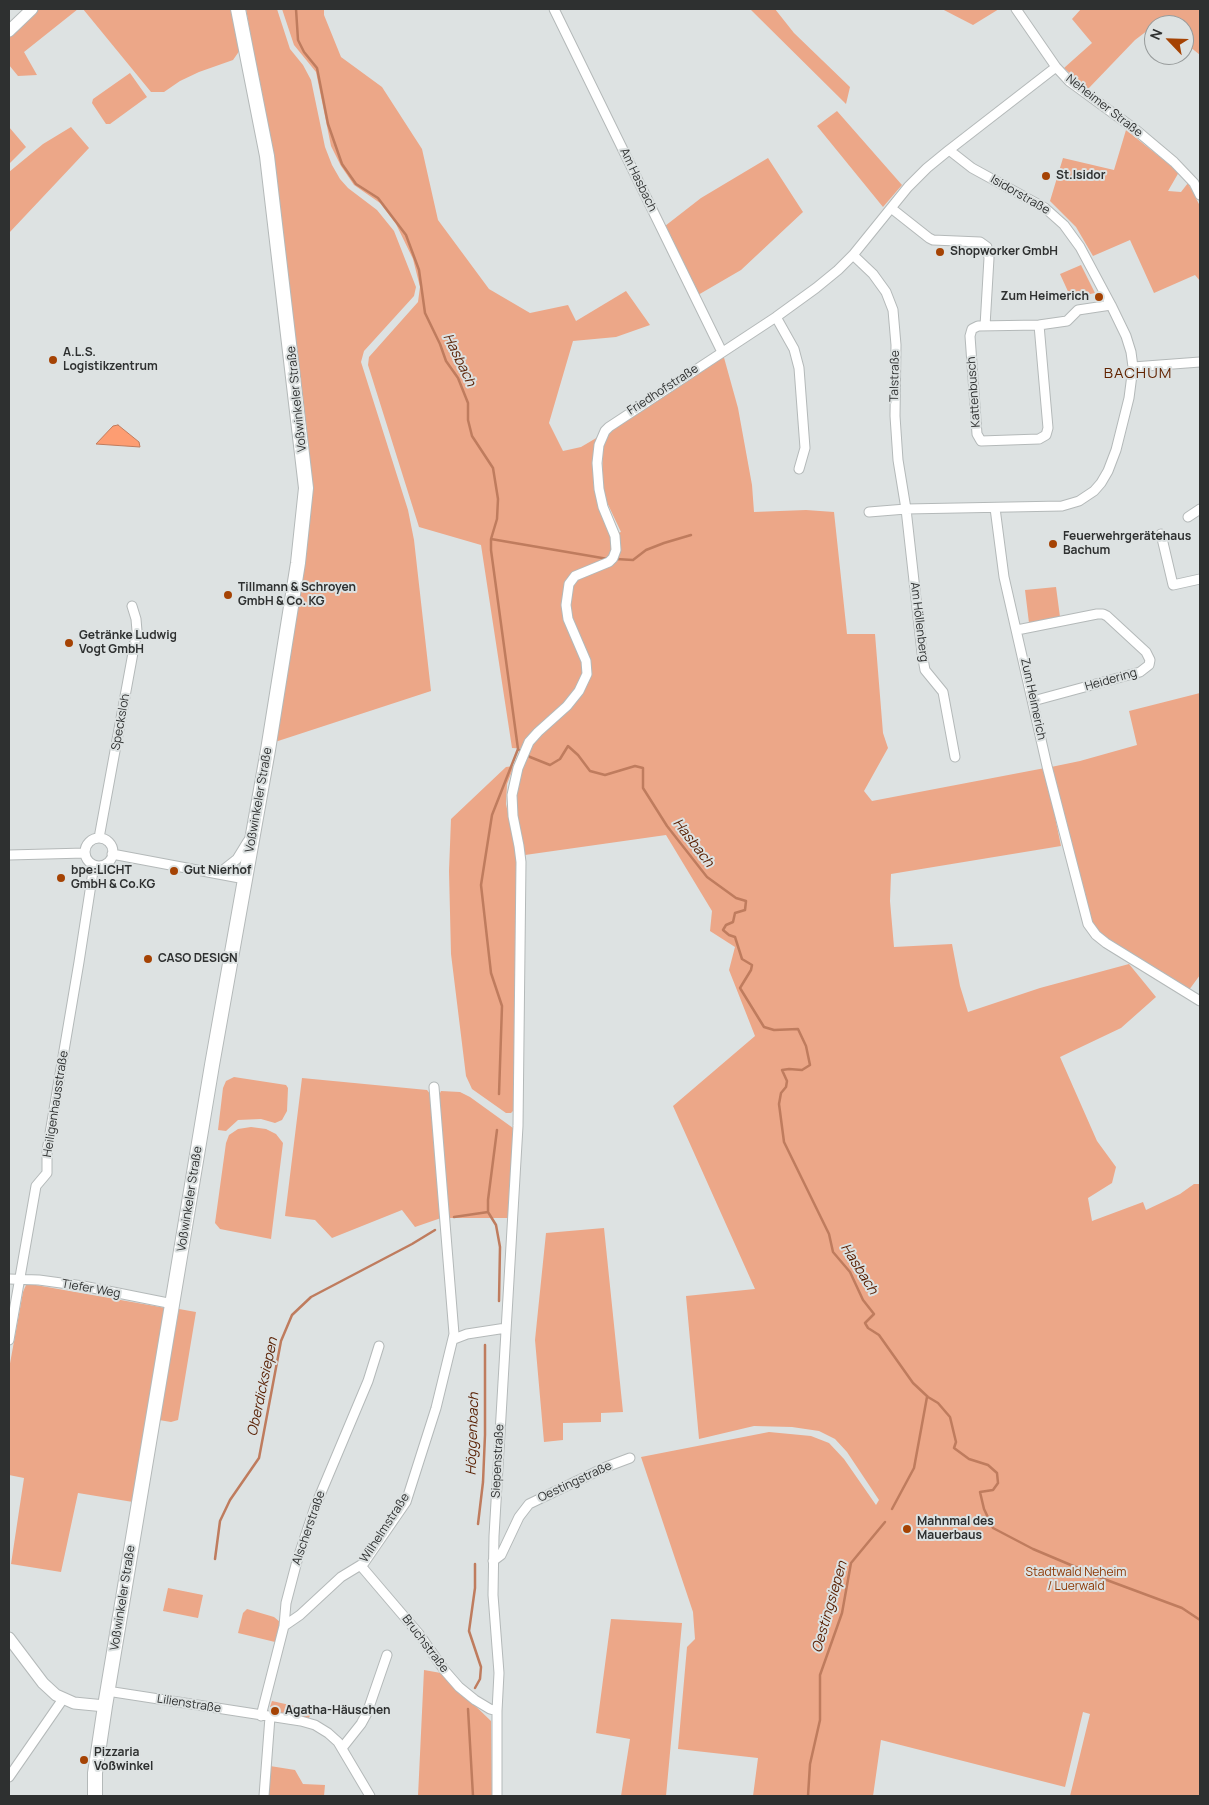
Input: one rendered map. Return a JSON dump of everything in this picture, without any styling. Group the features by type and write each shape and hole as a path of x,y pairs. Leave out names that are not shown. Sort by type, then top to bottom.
{"main road":[{"name":"Voßwinkeler Straße","path":"95,1796 95,1773 105,1706 296,573 306,488 267,156 238,9"}],"street":[{"path":"9,31 32,9"},
{"name":"Am Hasbach","path":"554,9 722,352"},
{"name":"Neheimer Straße","path":"1016,9 1056,67 1069,81 1136,130 1174,162 1194,183 1200,195"},
{"path":"949,150 1056,67"},
{"name":"Friedhofstraße","path":"521,759 526,748 538,732 562,712 575,697 585,679 588,666 568,620 566,604 569,584 575,576 609,562 614,555 617,545 603,507 597,479 597,456 602,436 609,427 776,317 816,288 853,255 927,168 949,150"},
{"name":"Isidorstraße","path":"949,150 972,168 1037,203 1059,220 1080,247 1111,305 1132,352 1133,367"},
{"path":"892,208 929,238 980,242 987,247 989,258 985,326 1039,325 1067,320 1078,310 1111,305"},
{"name":"Talstraße","path":"853,255 886,292 893,310 896,345 895,416 898,460 906,509"},
{"path":"776,317 794,348 799,368 805,448 799,468"},
{"name":"Kattenbusch","path":"985,326 975,327 970,336 976,434 981,440 989,442 1039,439 1043,438 1047,432 1039,325"},
{"path":"869,512 906,509 1062,506 1079,501 1094,490 1104,478 1116,450 1130,398 1133,367 1200,362"},
{"name":"Zum Heimerich","path":"995,508 1004,577 1047,766 1088,924 1096,935 1106,943 1200,1001"},
{"name":"Am Höllenberg","path":"906,509 925,670 942,692 955,757"},
{"path":"1188,517 1200,509"},
{"path":"1161,534 1173,584 1200,579"},
{"name":"Specksloh","path":"99,838 137,631 132,606"},
{"name":"Heidering","path":"1017,630 1103,614 1146,652 1150,660 1149,665 1140,672 1033,701"},
{"name":"Siepenstraße","path":"497,1796 499,1673 493,1595 493,1561 499,1429 518,1126 521,862 512,805 514,784 521,759"},
{"path":"218,874 237,859 252,835"},
{"path":"99,838 110,843 112,854 106,864 94,865 88,860 85,853 89,842 99,838"},
{"path":"9,855 85,853"},
{"path":"112,854 245,879"},
{"name":"Heiligenhausstraße","path":"9,1340 36,1186 47,1173 46,1151 80,962 94,865"},
{"name":"Wilhelmstraße","path":"284,1626 300,1615 341,1577 361,1566 404,1505 428,1436 454,1339 434,1087"},
{"name":"Tiefer Weg","path":"9,1279 19,1278 83,1286 173,1304"},
{"path":"454,1339 467,1334 506,1328"},
{"name":"Alscherstraße","path":"264,1796 266,1716 284,1626 286,1602 309,1524 368,1381 379,1346"},
{"name":"Oestingstraße","path":"493,1561 501,1554 519,1518 529,1504 606,1467 630,1458"},
{"name":"Bruchstraße","path":"361,1566 459,1687 475,1700 497,1711"},
{"path":"9,1638 43,1683 63,1699 74,1703 105,1706"},
{"path":"342,1748 362,1724 368,1713 387,1655"},
{"name":"Lilienstraße","path":"108,1691 315,1725 333,1737 342,1748 370,1796"},
{"path":"9,1777 63,1699"}],"green space":[{"path":"39,9 78,9 24,52 37,75 18,76 9,65 9,37"},
{"path":"83,9 231,9 240,50 233,60 199,72 180,81 164,92 151,92"},
{"path":"246,9 277,9 290,49 303,65 311,80 325,147 332,165 348,188 377,210 394,231 416,287 414,296 364,351 361,362 408,510 414,540 431,691 275,742 302,573 313,487 271,151"},
{"name":"Stadtwald Neheim / Luerwald","path":"282,9 324,9 324,15 341,57 382,87 422,149 438,220 489,289 530,313 568,305 576,321 626,291 650,325 616,337 573,341 549,423 563,451 581,447 598,437 593,454 593,482 601,514 612,535 621,532 604,496 602,478 603,447 611,429 723,354 738,408 752,485 754,512 806,510 834,512 847,634 875,634 883,733 888,748 864,791 872,801 1045,768 1061,846 891,874 890,901 894,947 952,944 960,986 968,1012 1040,988 1129,964 1156,997 1121,1028 1060,1057 1097,1141 1116,1167 1112,1183 1088,1198 1092,1221 1143,1202 1146,1210 1180,1194 1194,1184 1200,1184 1200,1796 1070,1796 1090,1714 1083,1712 1065,1787 881,1740 873,1796 753,1796 758,1758 678,1749 687,1647 695,1639 693,1612 641,1457 769,1432 811,1436 829,1443 844,1459 876,1505 879,1500 847,1452 835,1439 819,1431 792,1427 754,1426 699,1439 686,1296 755,1289 673,1106 755,1036 729,970 735,947 710,931 712,911 666,835 525,855 515,803 517,785 528,749 512,748 481,545 419,527 368,365 369,357 418,302 420,287 413,259 396,224 380,203 354,185 341,166 331,146 316,72 294,45"},
{"path":"750,9 775,9 794,33 850,87 846,104"},
{"path":"942,9 999,9 973,25"},
{"path":"1081,9 1200,9 1200,55 1194,50 1194,15 1144,15 1144,33 1135,40 1088,89 1064,68 1092,43 1072,19"},
{"path":"130,73 147,97 110,124 106,124 92,103 93,99"},
{"path":"837,111 902,185 883,207 817,126"},
{"path":"9,127 26,147 9,164"},
{"path":"71,127 89,148 9,233 9,172 43,144"},
{"path":"1126,130 1179,172 1168,191 1181,192 1188,183 1200,206 1200,281 1195,275 1154,293 1130,240 1093,256 1076,227 1050,201 1063,158 1114,170"},
{"path":"768,158 803,212 741,270 698,295 665,226 701,198"},
{"path":"1081,265 1095,293 1071,298 1060,274"},
{"path":"1056,587 1060,617 1029,623 1025,590"},
{"path":"1200,693 1200,975 1189,990 1096,931 1087,912 1051,767 1137,745 1129,711"},
{"path":"514,766 507,784 506,804 517,856 515,1109 511,1113 506,1113 472,1089 466,1076 451,954 449,871 451,819 506,767"},
{"path":"234,1077 286,1085 288,1088 287,1111 282,1120 275,1123 261,1119 238,1120 226,1131 218,1130 223,1088 226,1081"},
{"path":"302,1078 427,1090 431,1095 441,1218 415,1227 402,1210 332,1238 315,1220 285,1216"},
{"path":"441,1091 460,1092 470,1097 513,1128 509,1218 447,1218 438,1097"},
{"path":"251,1127 266,1129 276,1134 283,1143 271,1239 220,1229 215,1223 226,1143 229,1135 238,1129"},
{"path":"604,1228 623,1412 601,1413 601,1422 563,1423 563,1440 544,1442 535,1340 546,1233"},
{"path":"30,1284 166,1308 133,1502 78,1493 61,1572 11,1564 24,1478 9,1475 9,1369 23,1292 26,1285"},
{"path":"179,1309 196,1312 178,1420 171,1422 159,1420"},
{"path":"168,1588 203,1595 198,1618 163,1611"},
{"path":"247,1609 274,1617 280,1622 275,1642 238,1633 243,1613"},
{"path":"611,1619 682,1623 666,1796 621,1796 630,1739 596,1733"},
{"path":"424,1670 441,1673 491,1721 492,1796 418,1796"},
{"path":"272,1701 312,1710 309,1718 280,1714 277,1709 270,1707"},
{"path":"270,1766 295,1770 303,1784 325,1785 324,1796 268,1796"}],"shaded area":[{"path":"118,425 139,442 140,447 96,444 113,426"}],"waterway":[{"name":"Hasbach","path":"296,9 298,40 304,52 317,68 328,124 342,164 356,184 378,198 406,235 419,270 425,313 446,361 458,378 468,403 468,420 472,436 493,468 498,499 497,519 491,539 491,550 518,749 492,815 481,885 491,973 502,1006 499,1094"},
{"path":"616,559 633,560 646,550 691,535"},
{"path":"491,539 608,559"},
{"name":"Hasbach","path":"518,749 530,757 550,765 560,759 568,746 578,755 590,771 605,775 635,766 643,768 643,788 667,826 707,877 736,898 746,901 745,910 735,913 733,922 726,925 723,930 735,937 742,959 752,965 740,988 764,1027 774,1030 798,1029 806,1046 810,1065 802,1070 782,1070 787,1081 786,1087 781,1093 779,1104 784,1142 829,1234 833,1252 850,1272 863,1300 874,1314 865,1323 868,1328 879,1335 913,1383 928,1397 938,1403 950,1417 956,1442 954,1448 969,1459 988,1465 997,1473 998,1483 993,1490 980,1492 984,1509 993,1528 1033,1549 1104,1579 1182,1608 1200,1620"},
{"name":"Höggenbach","path":"497,1130 488,1212 496,1225 500,1247 499,1301"},
{"name":"Oberdicksiepen","path":"454,1217 488,1212"},
{"name":"Oberdicksiepen","path":"215,1559 220,1521 230,1500 259,1458 281,1341 292,1315 311,1297 435,1230"},
{"name":"Höggenbach","path":"478,1524 483,1482 485,1435 485,1345"},
{"path":"892,1509 914,1468 927,1397"},
{"name":"Oestingsiepen","path":"808,1796 810,1764 820,1720 820,1675 842,1613 851,1563 885,1522"},
{"path":"475,1564 475,1588 469,1631 481,1667 480,1679 475,1688"},
{"name":"Höggenbach","path":"468,1709 473,1796"}],"place":[{"name":"St.Isidor","path":"1046,176"},
{"name":"Shopworker GmbH","path":"940,252"},
{"name":"Zum Heimerich","path":"1099,297"},
{"name":"A.L.S. Logistikzentrum","path":"53,360"},
{"name":"Feuerwehrgerätehaus Bachum","path":"1053,544"},
{"name":"Tillmann & Schroyen GmbH & Co. KG","path":"228,595"},
{"name":"Getränke Ludwig Vogt GmbH","path":"69,643"},
{"name":"Gut Nierhof","path":"174,871"},
{"name":"bpe:LICHT GmbH & Co.KG","path":"61,878"},
{"name":"CASO DESIGN","path":"148,959"},
{"name":"Mahnmal des Mauerbaus","path":"907,1529"},
{"name":"Agatha-Häuschen","path":"275,1711"},
{"name":"Pizzaria Voßwinkel","path":"84,1760"}],"district":[{"name":"BACHUM","path":"1138,374"}]}
